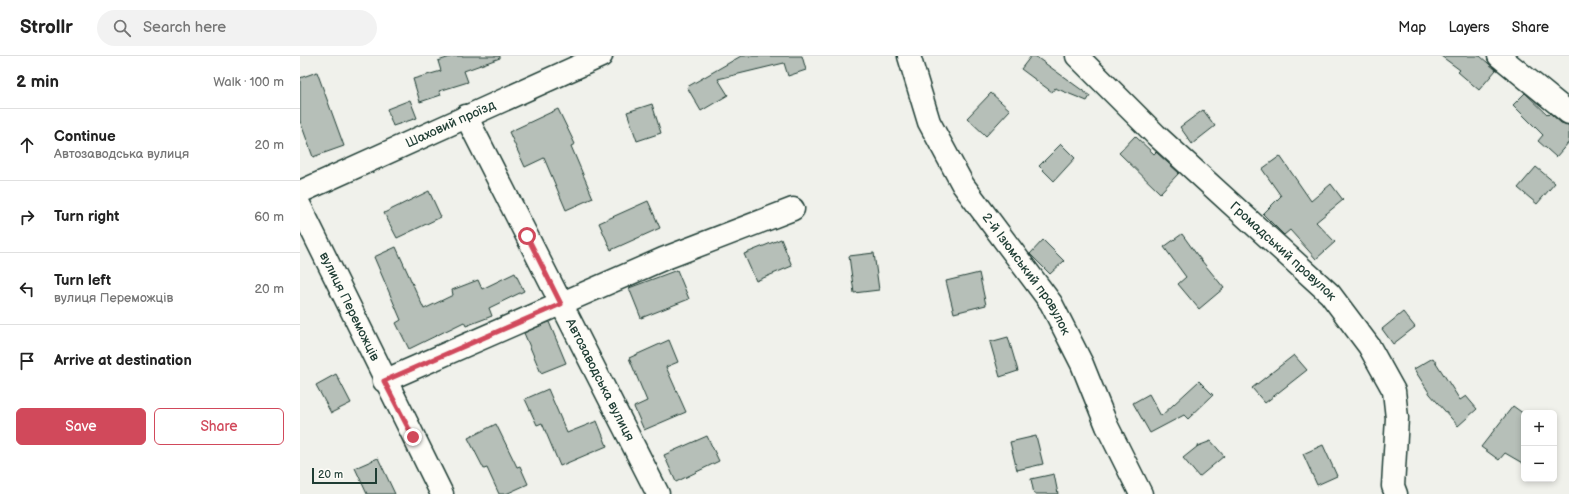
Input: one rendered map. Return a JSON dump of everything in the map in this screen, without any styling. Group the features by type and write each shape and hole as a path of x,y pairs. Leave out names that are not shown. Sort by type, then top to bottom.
{"street":[{"name":"Шаховий проїзд","path":"300,192 601,56"},
{"name":"2-й Ізюмський провулок","path":"909,56 929,122 963,185 1051,303 1082,364 1106,426 1141,494"},
{"name":"Громадський провулок","path":"1076,56 1156,135 1330,294 1369,346 1394,391 1397,418 1393,486 1396,494"},
{"path":"1499,56 1569,113"},
{"name":"Автозаводська вулиця","path":"466,116 658,494"},
{"name":"вулиця Переможців","path":"300,206 384,381 442,494"},
{"path":"384,381 663,259 793,210"}],"building":[{"path":"453,56 500,56 500,58 464,71 468,82 439,91 441,95 420,102 413,79 441,71 438,61"},
{"path":"741,56 802,56 806,70 788,76 784,63 718,79 728,95 701,111 687,87"},
{"path":"1031,56 1035,56 1090,96 1087,101 1055,88 1052,92 1021,69"},
{"path":"1441,56 1480,56 1496,70 1479,90 1458,72 1460,70"},
{"path":"317,72 344,146 313,157 300,121 300,78"},
{"path":"991,93 1010,110 986,136 967,118"},
{"path":"1525,93 1548,115 1550,113 1561,123 1569,125 1569,142 1556,157 1538,141 1543,135 1513,105"},
{"path":"410,100 417,118 393,126 387,109"},
{"path":"652,104 661,133 637,141 627,112"},
{"path":"558,109 575,144 571,146 593,198 566,210 544,158 525,167 509,132"},
{"path":"1203,110 1215,126 1192,144 1180,127"},
{"path":"1135,136 1154,154 1156,152 1179,173 1160,193 1119,153"},
{"path":"1061,144 1075,158 1054,181 1039,166"},
{"path":"1280,156 1311,201 1331,184 1343,200 1316,222 1335,242 1316,259 1290,230 1284,235 1263,214 1281,196 1262,169"},
{"path":"1536,167 1555,183 1537,204 1518,188"},
{"path":"429,191 441,217 397,238 384,213"},
{"path":"648,201 660,228 611,250 599,223"},
{"path":"1182,234 1224,288 1199,309 1178,284 1186,277 1164,247"},
{"path":"781,239 792,266 756,281 744,254"},
{"path":"1043,240 1064,261 1050,274 1030,254"},
{"path":"396,247 424,309 453,295 452,290 478,280 482,289 515,273 524,291 489,308 492,316 466,326 464,322 409,349 396,323 401,320 374,257"},
{"path":"874,253 879,290 854,293 849,256"},
{"path":"677,270 689,299 641,318 629,288"},
{"path":"979,273 986,305 954,313 946,281"},
{"path":"1403,312 1415,327 1393,344 1382,329"},
{"path":"549,322 566,363 541,373 524,333"},
{"path":"1008,337 1018,371 1000,377 990,342"},
{"path":"669,340 678,362 666,367 686,412 644,430 634,407 647,401 629,358"},
{"path":"1294,355 1307,370 1265,403 1252,388"},
{"path":"1433,358 1460,400 1466,396 1477,409 1458,426 1430,394 1414,369"},
{"path":"336,374 351,403 331,413 316,385"},
{"path":"1199,381 1213,395 1188,419 1184,415 1150,433 1133,403 1149,394 1161,416"},
{"path":"548,389 567,433 597,421 607,446 560,466 542,423 537,425 525,399"},
{"path":"1513,406 1521,412 1521,462 1505,453 1499,460 1481,447"},
{"path":"496,424 517,467 520,466 528,484 506,494 499,494 487,468 484,469 468,438"},
{"path":"707,436 719,461 676,482 664,455"},
{"path":"1036,436 1043,464 1017,470 1010,442"},
{"path":"1211,441 1224,456 1199,477 1183,458 1198,446"},
{"path":"1323,445 1337,476 1317,485 1303,454"},
{"path":"378,458 395,494 367,494 355,468"},
{"path":"1054,474 1058,494 1034,494 1031,479"}],"route":[{"path":"413,437 384,381 561,304 527,236"}]}
